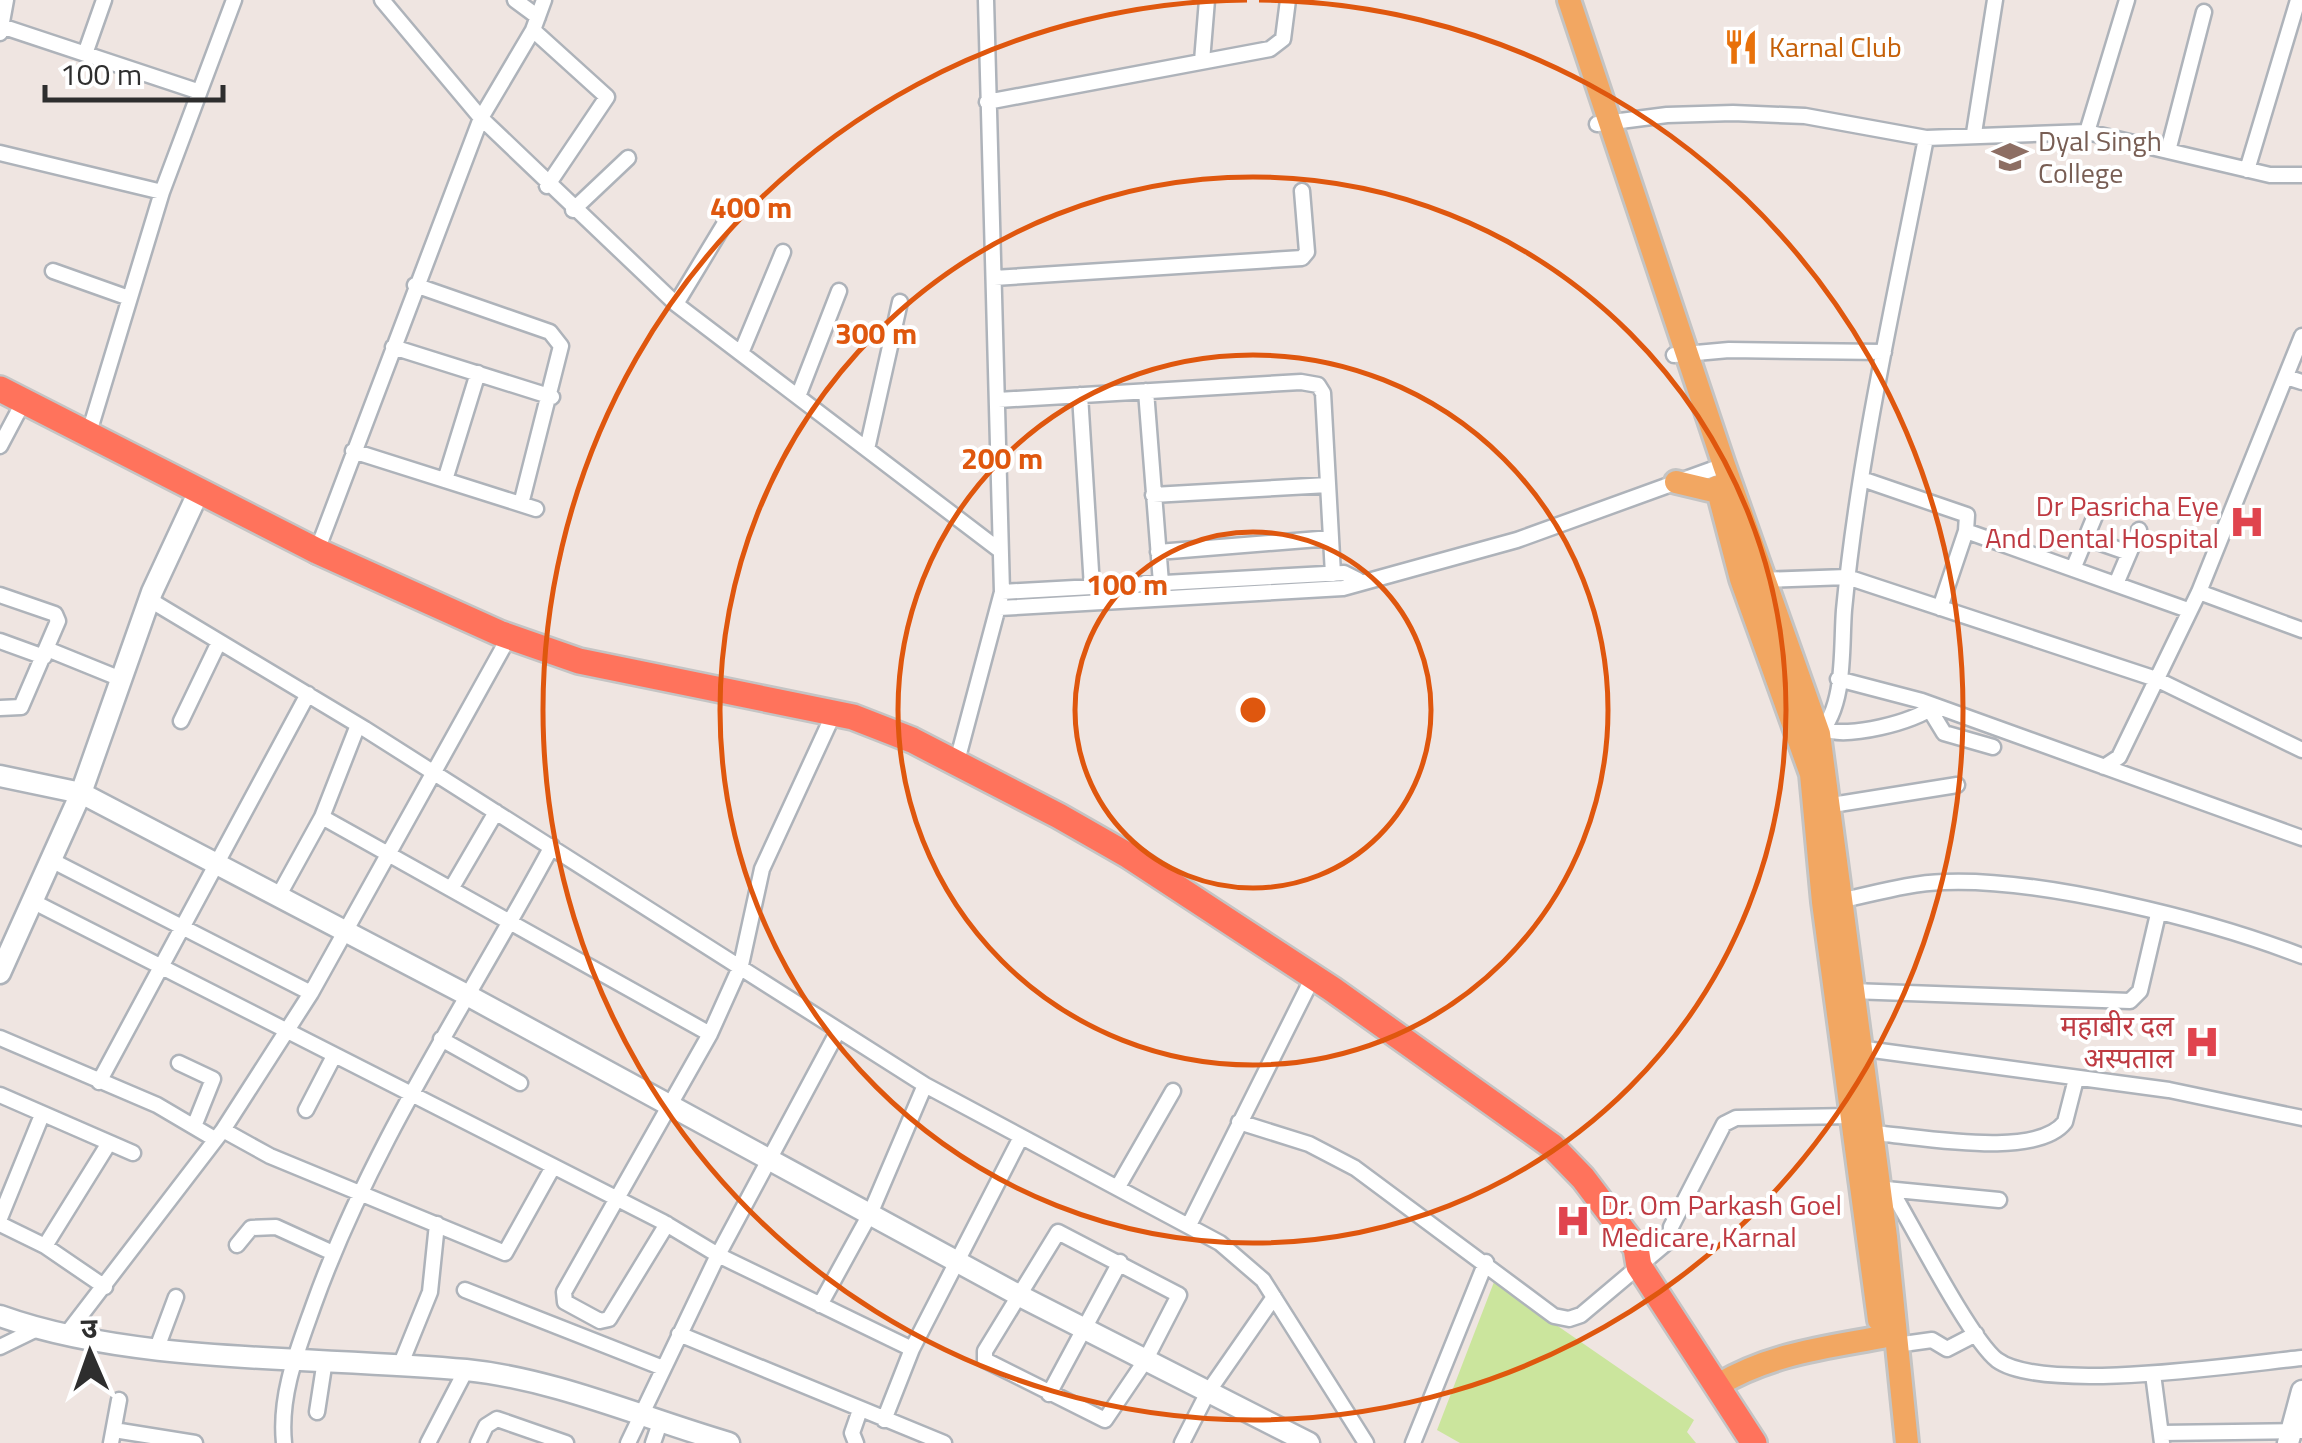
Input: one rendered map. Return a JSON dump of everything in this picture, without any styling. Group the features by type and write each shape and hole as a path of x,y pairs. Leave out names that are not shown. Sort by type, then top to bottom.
{"highway":[{"path":"0,389 86,440"},
{"path":"9,407 86,440 315,556 506,643 544,665 638,690 832,718 955,769 1119,864 1311,982 1539,1152 1572,1185 1625,1258 1639,1266 1754,1443"},
{"path":"1733,1408 1766,1443"}],"main road":[{"path":"1555,0 1603,123"},
{"path":"1569,0 1603,123 1806,748 1826,847 1852,1116 1877,1188"},
{"path":"1676,482 1718,475"},
{"path":"1753,580 1822,731 1832,805 1826,847"},
{"path":"1838,960 1852,991 1873,1133 1895,1397 1894,1443"},
{"path":"1718,1385 1769,1358 1889,1341"},
{"path":"1895,1397 1907,1443"}],"street":[{"path":"6,0 1,30 197,90"},
{"path":"85,54 104,0"},
{"path":"86,440 162,192 197,90 234,0"},
{"path":"382,0 481,118 547,186 676,304 998,549"},
{"path":"515,0 607,97 547,186"},
{"path":"315,556 481,118 535,24 544,0"},
{"path":"955,769 1002,592 986,0"},
{"path":"1202,61 1207,0"},
{"path":"987,102 1277,47 1285,32 1288,0"},
{"path":"1974,133 1995,0"},
{"path":"2087,132 2128,0"},
{"path":"2247,170 2298,0"},
{"path":"2168,151 2204,12"},
{"path":"1603,123 1666,115 1805,116 1926,138 1974,133 2087,132 2247,170 2302,175"},
{"path":"1822,731 1834,716 1847,577 1862,480 1926,138"},
{"path":"0,153 162,192"},
{"path":"573,210 628,158"},
{"path":"994,278 1302,258 1307,252 1302,191"},
{"path":"676,304 730,213"},
{"path":"741,353 783,252"},
{"path":"53,271 129,298"},
{"path":"353,451 528,507 561,346 550,332 415,286"},
{"path":"799,394 839,290"},
{"path":"866,449 900,302"},
{"path":"2104,767 2119,757 2198,592 2302,336"},
{"path":"392,347 552,397"},
{"path":"1679,353 1884,352"},
{"path":"445,480 478,373"},
{"path":"2286,377 2302,382"},
{"path":"998,400 1301,382 1318,386 1323,392 1332,574"},
{"path":"1146,391 1161,583"},
{"path":"1080,395 1092,587"},
{"path":"0,446 9,407"},
{"path":"1862,480 1963,512 1966,531 1940,608"},
{"path":"999,608 1343,588 1358,580 1402,573 1516,540 1676,482"},
{"path":"1153,495 1328,484"},
{"path":"0,973 81,792 150,600 196,495"},
{"path":"2073,569 2097,511"},
{"path":"2116,584 2139,530"},
{"path":"1966,531 2188,610"},
{"path":"1158,552 1330,538"},
{"path":"2086,538 2129,553"},
{"path":"1002,592 1344,573 1358,580"},
{"path":"1753,580 1847,577 2156,679 2302,750"},
{"path":"2198,592 2300,624"},
{"path":"0,595 57,616 46,653 21,707 0,708"},
{"path":"150,600 552,846 925,1086 1020,1139 1190,1224 1235,1254 1274,1297 1366,1443"},
{"path":"0,641 121,679"},
{"path":"181,721 220,642"},
{"path":"65,1336 218,1134 288,1030 348,933 506,643"},
{"path":"1838,678 2302,838"},
{"path":"99,1082 308,694"},
{"path":"1822,731 1841,733 1913,720 1932,708"},
{"path":"1932,708 1944,733 1993,747"},
{"path":"667,1224 610,1319 600,1321 566,1302 563,1295 710,1034 741,965 762,869 832,718"},
{"path":"279,895 322,817 358,725"},
{"path":"0,776 81,792 466,995 1022,1297 1309,1443"},
{"path":"1832,805 1957,785"},
{"path":"452,889 496,812"},
{"path":"322,817 710,1034"},
{"path":"284,1443 283,1412 295,1357 358,1192 409,1093 552,846"},
{"path":"51,860 183,924 311,993"},
{"path":"1831,902 1914,885 1980,882 2158,914 2302,956"},
{"path":"32,901 667,1224 718,1255 912,1348"},
{"path":"1852,991 2130,1002 2140,992 2158,914"},
{"path":"1190,1224 1311,982"},
{"path":"628,1443 652,1427 663,1368 718,1255 838,1031"},
{"path":"0,1038 218,1134 507,1253 552,1167"},
{"path":"441,1039 520,1084"},
{"path":"1858,1048 2169,1090 2302,1118"},
{"path":"306,1110 334,1056"},
{"path":"179,1063 213,1079 195,1124"},
{"path":"1873,1133 2008,1143 2040,1140 2065,1122 2076,1079"},
{"path":"820,1306 870,1214 925,1086"},
{"path":"1119,1186 1173,1091"},
{"path":"0,1095 132,1153"},
{"path":"42,1115 0,1220 105,1287"},
{"path":"1239,1122 1335,1156 1486,1262 1554,1316 1570,1319 1582,1315 1670,1240 1672,1227 1724,1124 1736,1118 1852,1116"},
{"path":"884,1420 912,1348 1020,1139"},
{"path":"45,1246 109,1143"},
{"path":"1877,1188 1999,1200"},
{"path":"1877,1188 1976,1334 1996,1359 2016,1368 2154,1374 2302,1358"},
{"path":"400,1366 431,1289 437,1224"},
{"path":"237,1245 251,1228 266,1226 332,1253"},
{"path":"1056,1233 1179,1295 1145,1361 1107,1419 1098,1420 985,1360 985,1351 1022,1297 1056,1233"},
{"path":"1049,1394 1120,1262"},
{"path":"1414,1443 1486,1262"},
{"path":"464,1290 663,1368"},
{"path":"1182,1443 1208,1392 1274,1297"},
{"path":"157,1348 176,1298"},
{"path":"0,1316 65,1336 157,1348 466,1370 515,1378 652,1427 729,1443"},
{"path":"0,1347 36,1329"},
{"path":"680,1334 884,1420 908,1436 944,1443"},
{"path":"1889,1341 1932,1340 1947,1349 1976,1334"},
{"path":"317,1412 326,1360"},
{"path":"428,1443 466,1370"},
{"path":"2154,1374 2161,1438 2294,1435 2301,1396"},
{"path":"119,1400 113,1436 190,1442"},
{"path":"856,1443 852,1433 860,1410"},
{"path":"478,1443 486,1426 497,1419 566,1443"}],"green space":[{"path":"1494,1282 1694,1420 1687,1432 1696,1443 1460,1443 1437,1430"}],"place":[{"name":"Karnal Club","path":"1741,47"},
{"name":"Dyal Singh College","path":"2010,157"},
{"name":"Dr Pasricha Eye And Dental Hospital","path":"2247,522"},
{"name":"महाबीर दल अस्पताल","path":"2202,1042"},
{"name":"Dr. Om Parkash Goel Medicare, Karnal","path":"1573,1221"}]}
